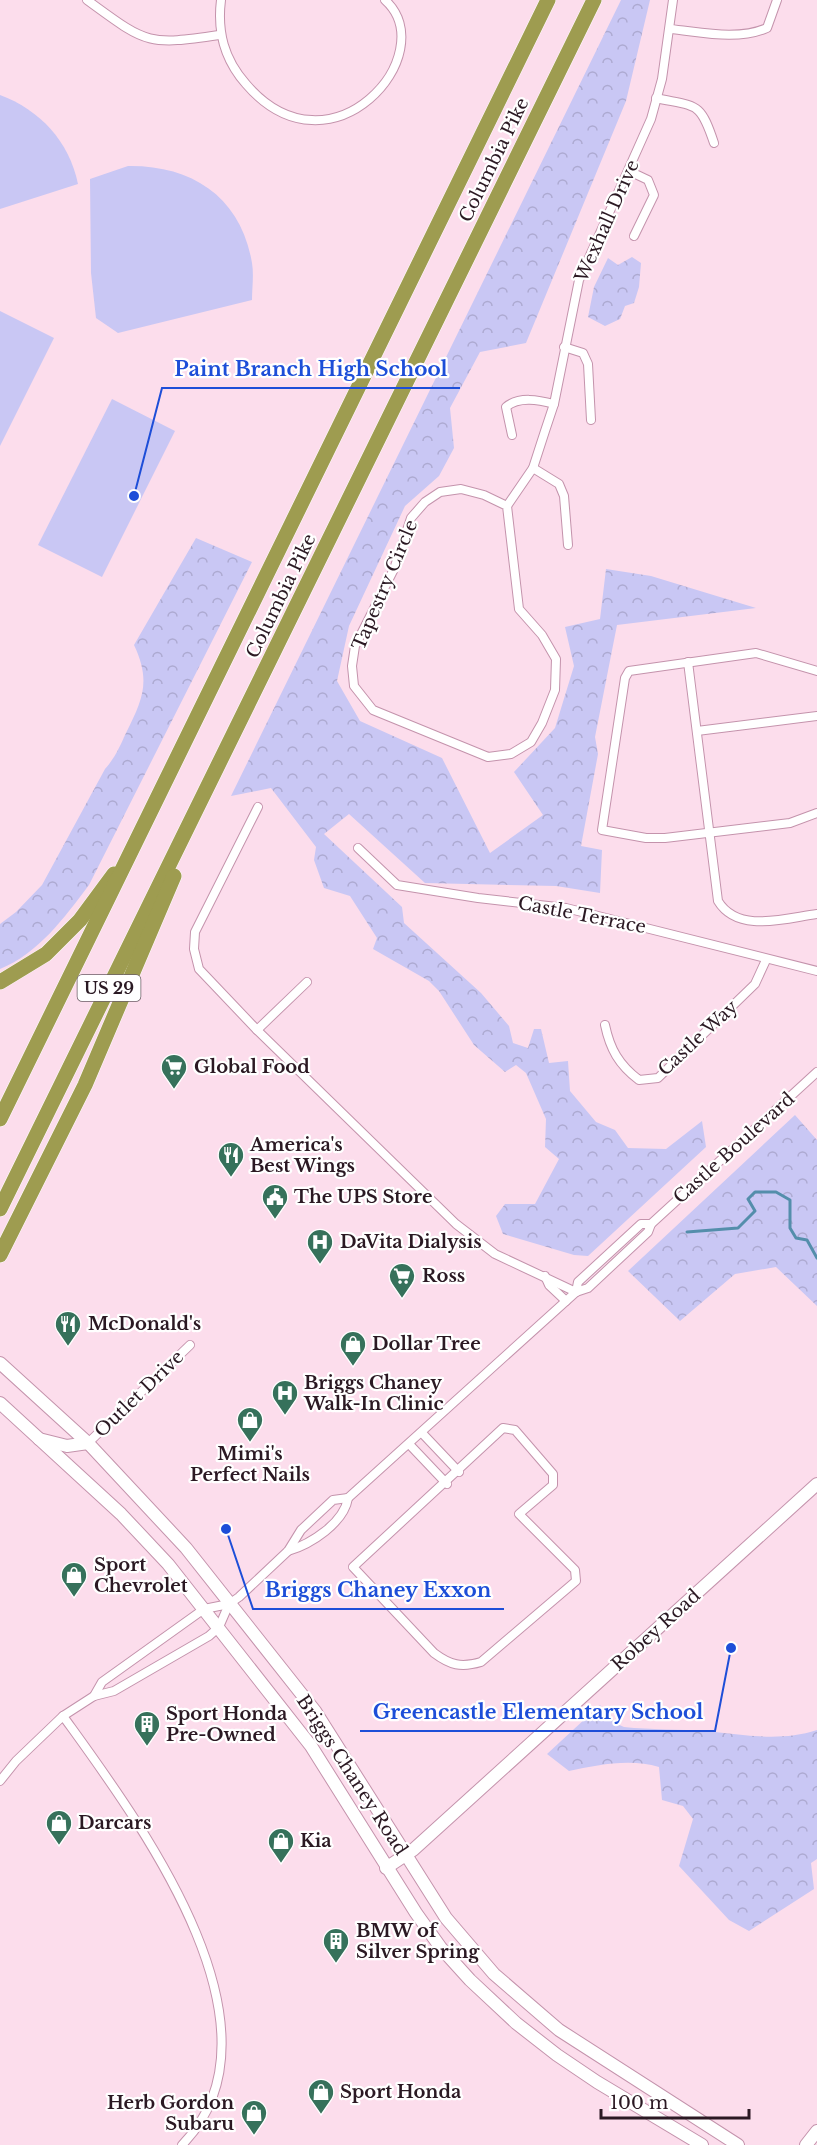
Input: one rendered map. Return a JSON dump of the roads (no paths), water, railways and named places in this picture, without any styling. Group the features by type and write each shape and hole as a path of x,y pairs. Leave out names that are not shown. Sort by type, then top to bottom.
{"highway":[{"name":"Columbia Pike","path":"0,1119 136,846 548,0"},
{"name":"Columbia Pike","path":"0,1209 594,0"},
{"path":"0,1255 85,1085 146,945 219,767"},
{"path":"0,982 46,954 80,920 136,846"}],"main road":[{"name":"Briggs Chaney Road","path":"0,1364 88,1443 186,1548 315,1711 405,1857 446,1918 502,1981 559,2030 738,2145"},
{"name":"Briggs Chaney Road","path":"0,1403 121,1514 168,1564 219,1627 311,1746 386,1868 441,1948 516,2023 597,2082 702,2145"},
{"path":"38,1439 67,1446 88,1443"},
{"name":"Robey Road","path":"386,1868 405,1857 817,1484"},
{"path":"806,2145 817,2131"}],"street":[{"path":"87,0 133,34 152,41 171,42 219,35"},
{"path":"221,0 219,35 238,75 269,106 299,119 326,121 354,111 375,94 390,75 399,52 402,28 394,8 385,0"},
{"name":"Wexhall Drive","path":"507,506 533,468 554,404 579,280 651,119 670,29 673,0"},
{"path":"670,29 734,35 754,33 767,28 777,0"},
{"path":"657,98 695,107 705,116 714,143"},
{"path":"629,171 648,180 654,195 634,236"},
{"path":"564,347 583,353 588,364 591,420"},
{"path":"512,435 506,408 511,403 534,400 554,404"},
{"path":"533,468 559,484 564,496 568,545"},
{"name":"Tapestry Circle","path":"461,489 484,495 507,506 519,609 542,635 556,659 555,690 542,723 531,742 511,754 488,758 373,710 354,686 352,666 354,646 394,569 411,518 425,502 440,492 461,489"},
{"path":"817,671 756,653 629,671 625,678 602,830 646,838 790,823 817,813"},
{"path":"688,662 718,901 723,909 743,920 817,914"},
{"path":"697,731 817,717"},
{"path":"258,807 195,932 194,949 199,969 257,1030 456,1224 495,1254 576,1292"},
{"name":"Castle Terrace","path":"357,848 397,885 477,898 566,908 817,971"},
{"name":"Castle Way","path":"605,1025 610,1049 628,1071 639,1080 658,1078 755,984 766,960"},
{"path":"257,1030 307,982"},
{"name":"Castle Boulevard","path":"229,1604 288,1551 301,1530 333,1500 348,1498 576,1292 588,1288 648,1232 651,1224 817,1072"},
{"path":"544,1275 549,1285 566,1301"},
{"name":"Outlet Drive","path":"88,1443 189,1345"},
{"path":"503,1428 515,1430 553,1474 553,1485 519,1514 575,1570 576,1581 481,1662 465,1666 449,1664 434,1653 353,1567 447,1484 503,1428"},
{"path":"422,1433 459,1472"},
{"path":"409,1444 447,1484"},
{"name":"Castle Boulevard","path":"288,1551 306,1545 346,1511 348,1498"},
{"path":"94,1696 102,1682 204,1609 229,1604"},
{"path":"0,1781 16,1761 63,1716 94,1696 114,1691 219,1627 229,1604"},
{"path":"63,1716 167,1870 192,1922 208,1967 221,2028 221,2070 214,2096 182,2145"}],"waterway":[{"path":"687,1232 738,1228 755,1211 748,1199 755,1192 776,1192 790,1200 790,1228 796,1238 807,1240 817,1258"}],"place":[{"name":"Paint Branch High School","path":"134,496"},
{"name":"Global Food","path":"174,1090"},
{"name":"America's Best Wings","path":"231,1178"},
{"name":"The UPS Store","path":"275,1220"},
{"name":"DaVita Dialysis","path":"320,1265"},
{"name":"Ross","path":"402,1299"},
{"name":"McDonald's","path":"68,1347"},
{"name":"Dollar Tree","path":"353,1367"},
{"name":"Briggs Chaney Walk-In Clinic","path":"285,1416"},
{"name":"Mimi's Perfect Nails","path":"250,1443"},
{"name":"Briggs Chaney Exxon","path":"226,1529"},
{"name":"Sport Chevrolet","path":"74,1598"},
{"name":"Greencastle Elementary School","path":"731,1648"},
{"name":"Sport Honda Pre-Owned","path":"147,1747"},
{"name":"Darcars","path":"59,1846"},
{"name":"Kia","path":"281,1864"},
{"name":"BMW of Silver Spring","path":"336,1964"},
{"name":"Sport Honda","path":"321,2115"},
{"name":"Herb Gordon Subaru","path":"254,2136"}]}
